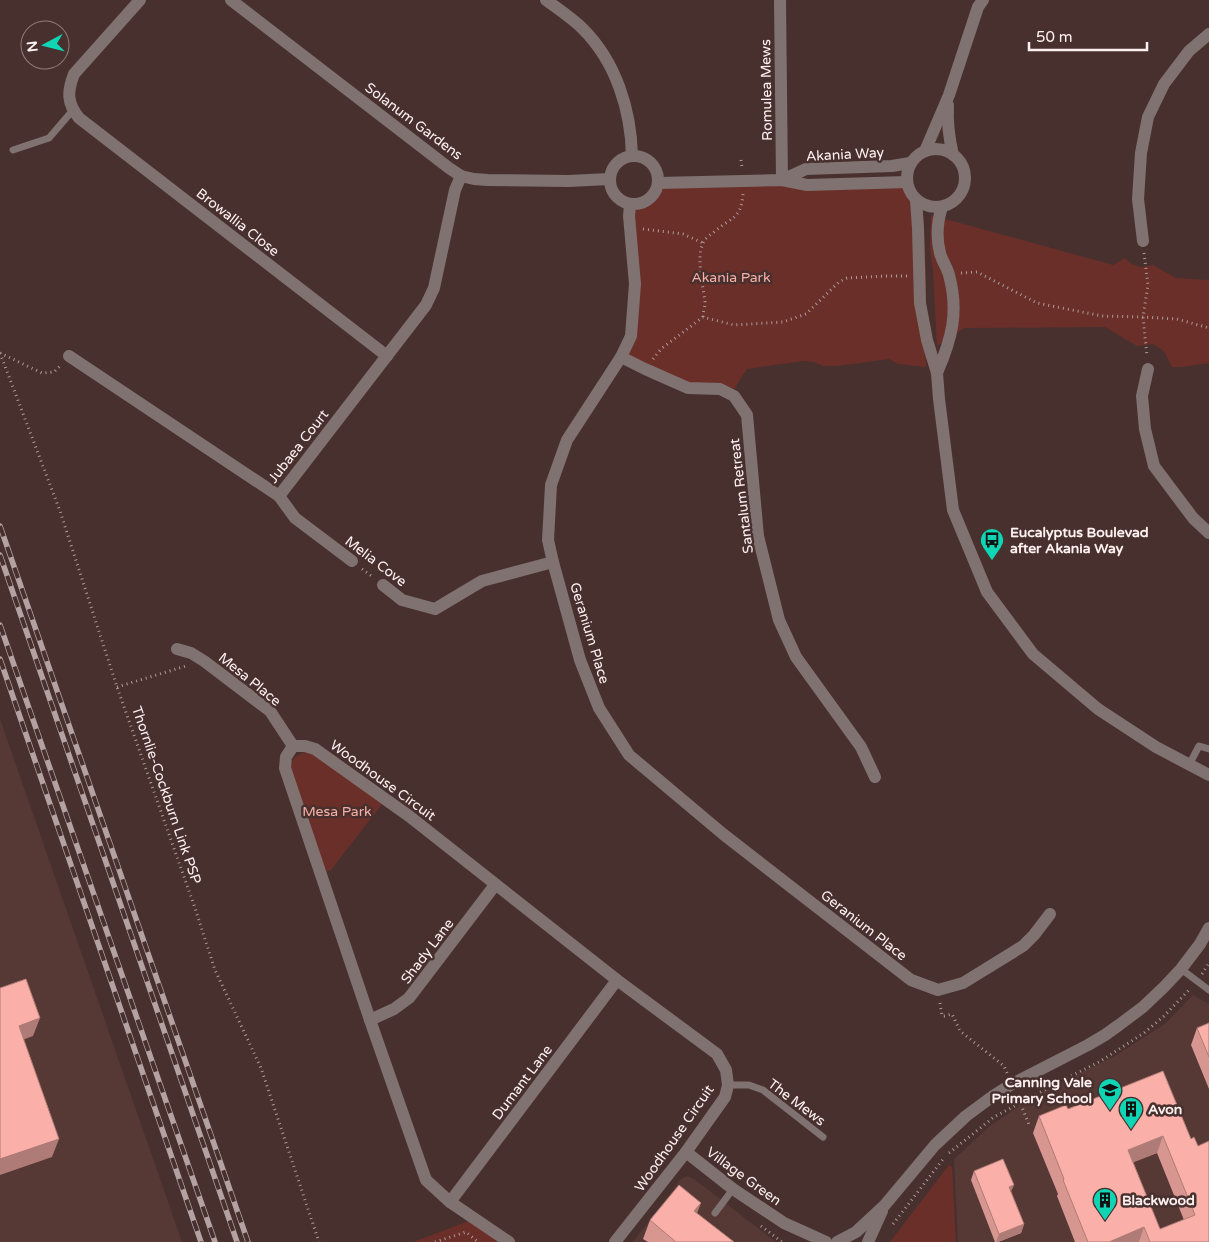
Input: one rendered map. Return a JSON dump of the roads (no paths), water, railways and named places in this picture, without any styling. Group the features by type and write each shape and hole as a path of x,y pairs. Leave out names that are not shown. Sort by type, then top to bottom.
{"street":[{"path":"73,110 68,92 74,74 140,0"},
{"name":"Solanum Gardens","path":"231,0 461,176 488,180 569,181 609,179"},
{"path":"546,0 582,28 597,44 622,93 632,156"},
{"name":"Romulea Mews","path":"780,0 782,180"},
{"path":"925,152 949,95 978,7 983,0"},
{"path":"1143,241 1138,199 1140,153 1148,117 1164,84 1189,52 1209,34"},
{"path":"949,95 948,121 950,144 953,154 963,167 964,187 959,196 951,203 942,207 935,208 924,205 916,200 910,192 907,182 910,163 920,154 929,150 936,149 953,154"},
{"name":"Browallia Close","path":"73,110 79,118 387,356"},
{"path":"632,156 644,158 651,162 658,174 656,191 651,198 644,203 633,205 617,199 612,192 609,179 611,171 616,164 622,158 632,156"},
{"name":"Akania Way","path":"782,180 806,169 892,166 910,163"},
{"name":"Jubaea Court","path":"69,356 279,496 426,305 434,288 455,190 461,176"},
{"name":"Akania Way","path":"658,183 782,180 807,185 907,182"},
{"path":"916,200 920,303 927,340 937,373 938,399 953,510 987,592 1033,654 1098,709 1156,747 1209,775"},
{"name":"Geranium Place","path":"630,204 629,216 635,284 631,336 621,357 567,440 551,485 548,540 580,660 599,708 629,755 723,834 911,980 938,990 963,983 1023,946 1050,914"},
{"path":"937,373 948,349 955,316 949,274 940,254 937,237 938,220 942,207"},
{"name":"Santalum Retreat","path":"621,357 688,388 720,389 734,396 747,415 758,536 779,620 796,657 862,747 875,777"},
{"path":"1148,369 1142,396 1145,429 1154,466 1193,518 1209,533"},
{"name":"Melia Cove","path":"279,496 295,518 352,562"},
{"name":"Melia Cove","path":"383,585 402,600 435,609 482,581 553,562"},
{"name":"Mesa Place","path":"177,649 191,653 204,661 270,711 293,746"},
{"path":"293,746 286,757 285,768 426,1180 450,1202 509,1242"},
{"name":"Woodhouse Circuit","path":"293,746 305,746 315,749 409,816 617,980 717,1054 726,1070 728,1085 725,1097 686,1152 615,1242"},
{"name":"Shady Lane","path":"370,1020 394,1009 409,998 496,885"},
{"path":"836,1242 856,1232 884,1206 934,1145 966,1116 1012,1084 1088,1045 1119,1026 1143,1007 1182,969 1209,928"},
{"name":"Dumant Lane","path":"450,1202 617,980"},
{"name":"Village Green","path":"686,1152 733,1189 784,1223 826,1242"},
{"path":"868,1242 884,1206"},
{"name":"Village Green","path":"784,1223 799,1242"},
{"path":"836,1242 842,1242"}],"lane":[{"path":"12,150 49,138 73,110"},
{"path":"1189,765 1199,746 1209,749"},
{"path":"1182,969 1209,990"},
{"name":"The Mews","path":"728,1085 750,1085 763,1090 823,1137"},
{"path":"715,1213 733,1189"}],"railway":[{"path":"0,526 248,1242"},
{"path":"0,555 237,1242"},
{"path":"0,625 215,1242"},
{"path":"0,659 201,1242"}],"place":[{"name":"Eucalyptus Boulevad after Akania Way","path":"992,561"},
{"name":"Canning Vale Primary School","path":"1110,1111"},
{"name":"Avon","path":"1131,1130"},
{"name":"Blackwood","path":"1105,1221"}],"park label":[{"name":"Akania Park","path":"731,277"},
{"name":"Mesa Park","path":"337,811"}]}
